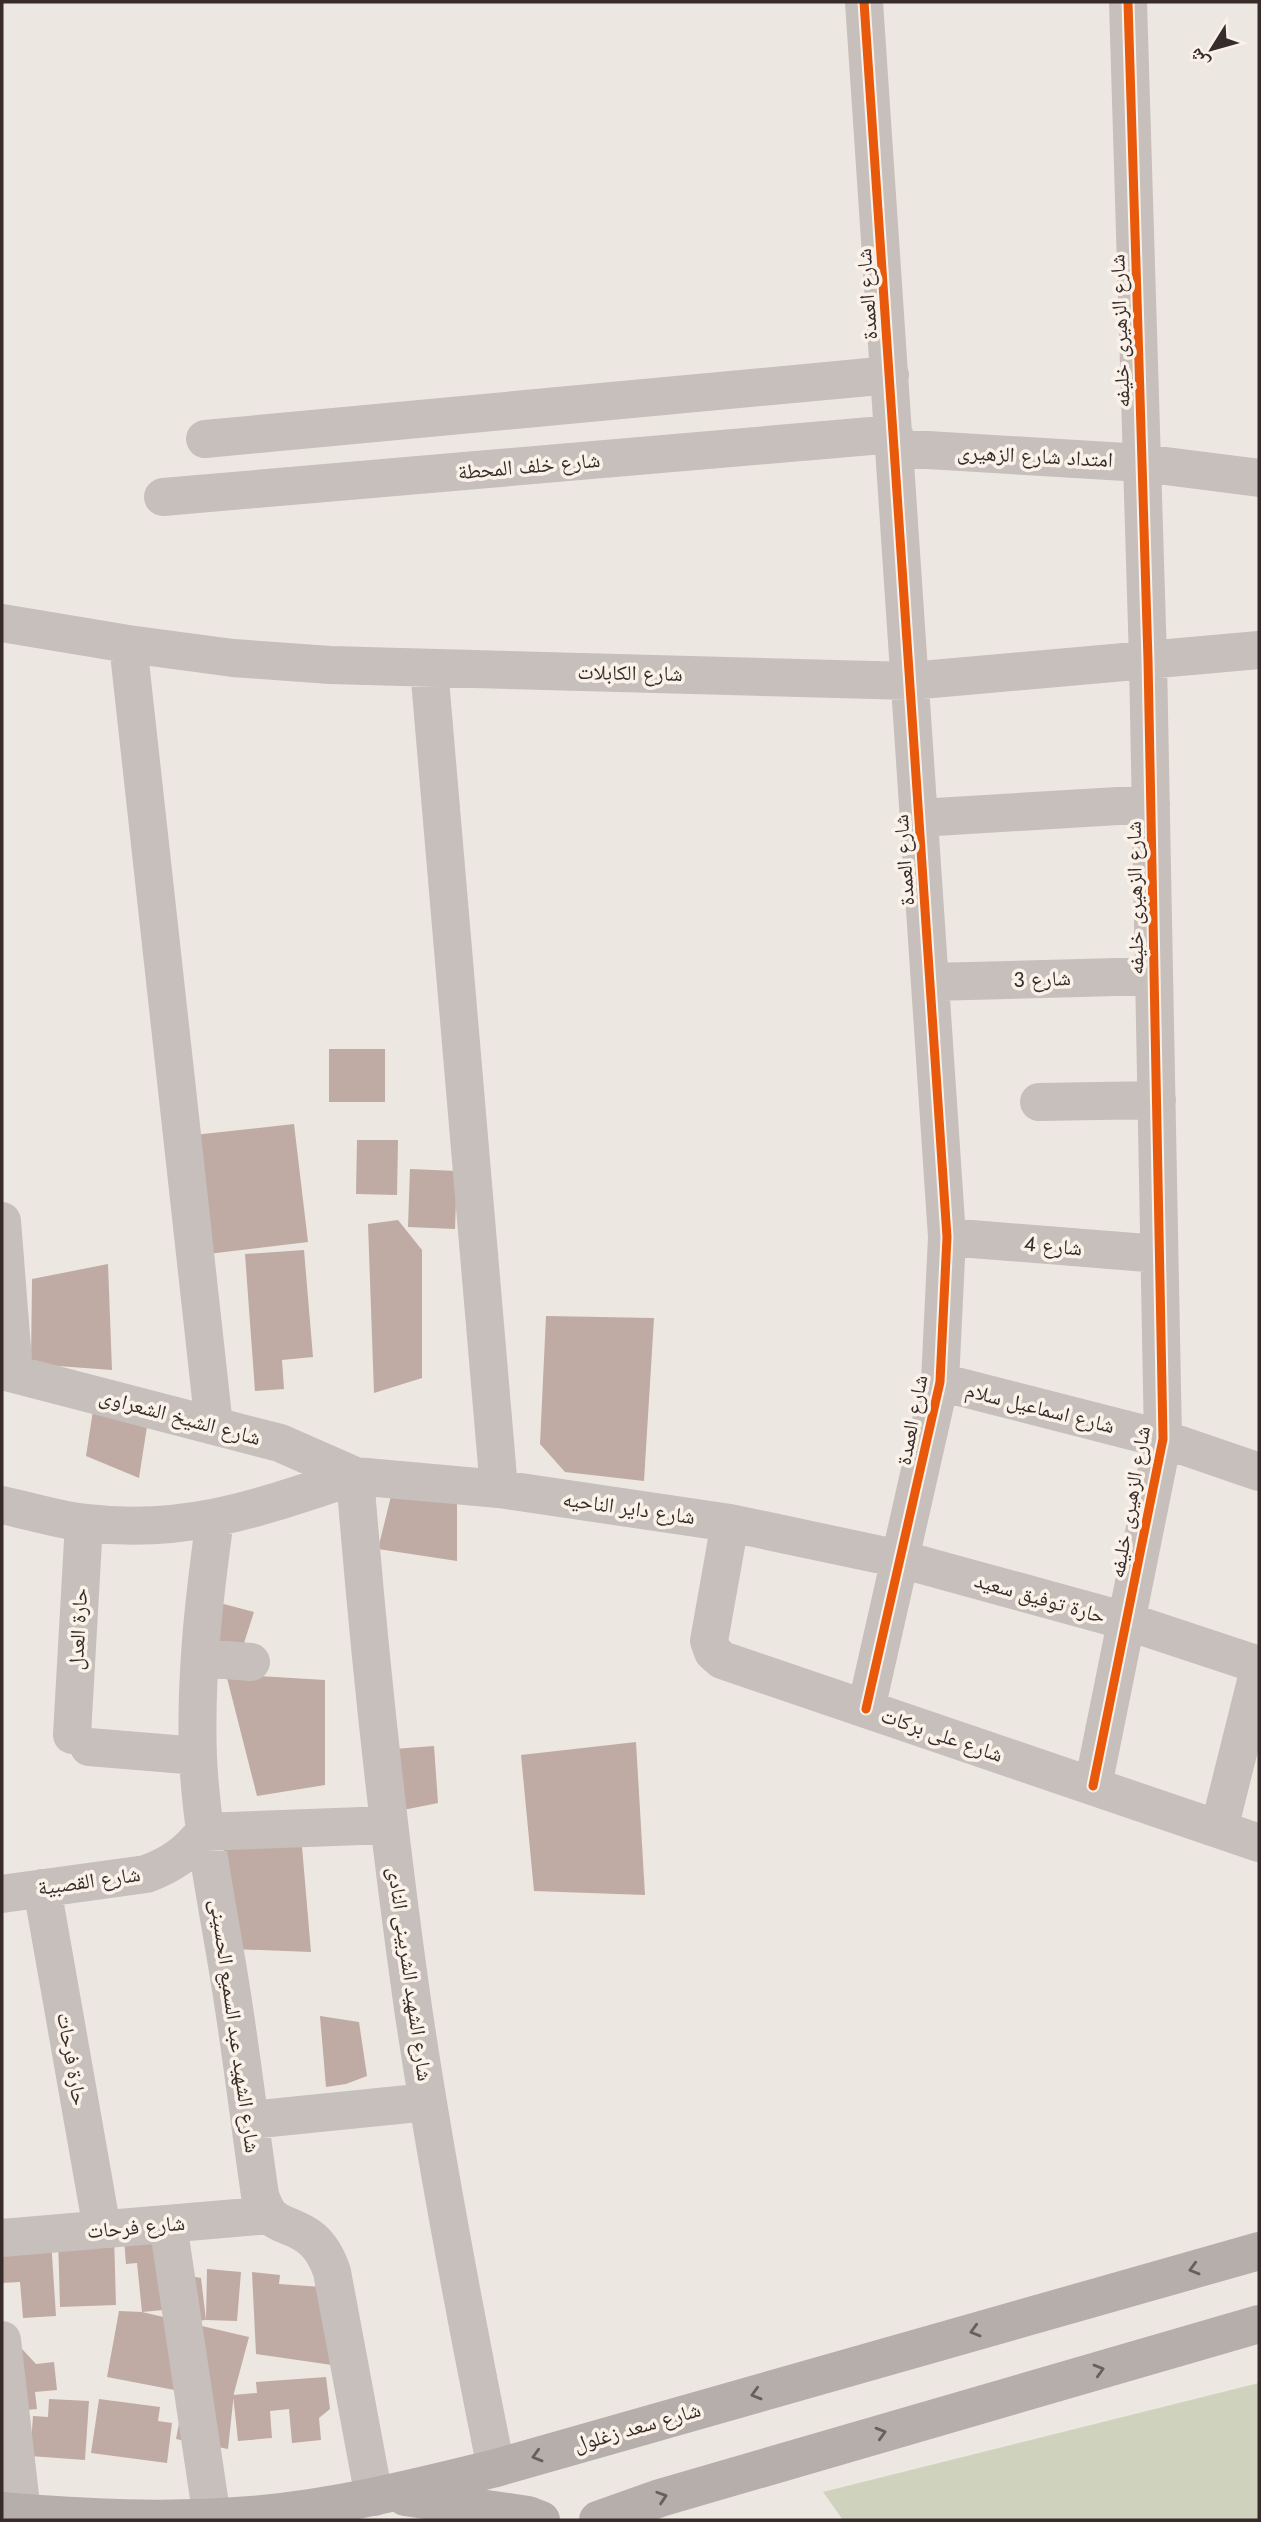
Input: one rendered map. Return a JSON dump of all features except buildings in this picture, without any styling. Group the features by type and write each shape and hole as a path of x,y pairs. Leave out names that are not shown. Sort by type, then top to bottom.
{"main road":[{"name":"شارع سعد زغلول","path":"12,2512 131,2519 212,2518 293,2511 381,2496 496,2468 1259,2251"},
{"path":"598,2520 660,2498 1259,2324"},
{"path":"381,2496 528,2515 541,2520"}],"street":[{"name":"شارع العمدة","path":"864,2 947,1237 940,1382 866,1709"},
{"name":"شارع الزهيرى خليفه","path":"1093,1786 1163,1439 1148,660 1128,2"},
{"path":"205,439 890,375"},
{"name":"امتداد شارع الزهيرى","path":"894,441 1142,463 1259,478"},
{"name":"شارع خلف المحطة","path":"163,497 894,441"},
{"name":"شارع الكابلات","path":"2,623 233,658 330,665 910,681 1259,650"},
{"path":"128,644 214,1426"},
{"path":"429,668 499,1489"},
{"path":"919,818 1151,804"},
{"name":"شارع 3","path":"930,982 1154,976"},
{"path":"1039,1102 1157,1100"},
{"path":"2,1221 8,1372"},
{"name":"شارع 4","path":"947,1237 1159,1254"},
{"name":"شارع الشيخ الشعراوى","path":"8,1372 280,1443 355,1476"},
{"name":"شارع اسماعيل سلام","path":"940,1382 1163,1439 1259,1472"},
{"path":"2,1505 83,1522 149,1525 215,1519 271,1505 355,1476"},
{"name":"شارع داير الناحيه","path":"355,1476 499,1489 730,1523 900,1559"},
{"name":"شارع الشهيد الشربينى النادى","path":"355,1476 389,1825 428,2102 496,2468"},
{"name":"شارع الشهيد عبد السميع الحسينى","path":"215,1519 204,1597 200,1658 198,1756 204,1832 241,2050 260,2195 270,2215"},
{"name":"حارة العدل","path":"83,1522 81,1741 198,1756"},
{"name":"شارع على بركات","path":"730,1523 709,1641 713,1652 722,1660 1259,1843"},
{"name":"حارة توفيق سعيد","path":"900,1559 1126,1622 1259,1667"},
{"path":"200,1658 251,1662"},
{"path":"1219,1829 1259,1667"},
{"path":"204,1832 389,1825"},
{"name":"شارع القصبية","path":"3,1887 42,1888 155,1871 179,1858 204,1832"},
{"name":"حارة فرحات","path":"42,1888 102,2229"},
{"path":"250,2120 428,2102"},
{"path":"270,2215 279,2223 309,2236 327,2259 381,2496"},
{"name":"شارع فرحات","path":"2,2238 270,2215"},
{"path":"168,2224 212,2518"},
{"path":"3,2357 12,2512"}],"green space":[{"path":"1259,2383 1259,2520 843,2520 823,2492"}],"cycle path":[{"path":"864,2 947,1237 940,1382 866,1709"},
{"path":"1093,1786 1163,1439 1148,660 1128,2"}]}
